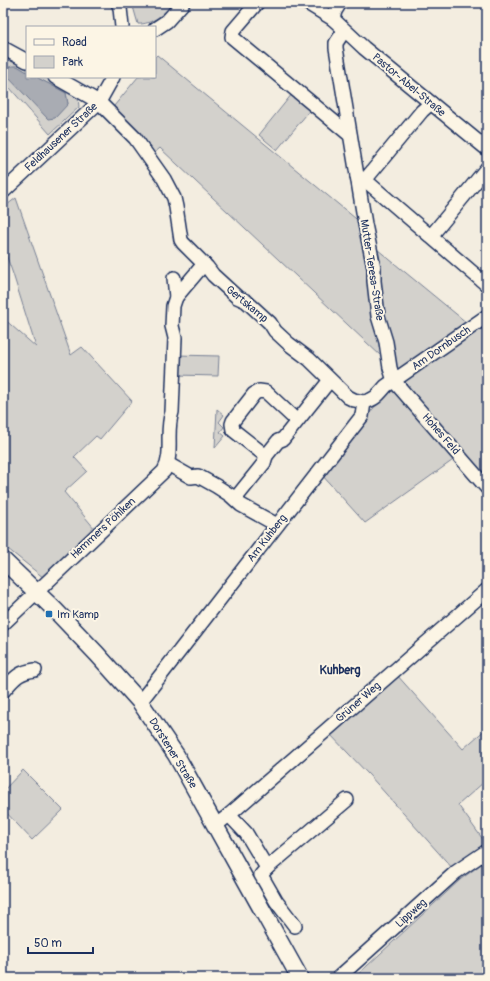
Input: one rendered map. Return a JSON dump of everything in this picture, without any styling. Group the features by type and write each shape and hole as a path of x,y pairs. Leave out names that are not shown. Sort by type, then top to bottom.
{"main road":[{"name":"Dorstener Straße","path":"3,560 37,592 97,654 140,702 176,755 300,978"}],"street":[{"path":"118,3 122,26"},
{"path":"156,28 167,20 183,3"},
{"path":"257,3 234,31 232,37 350,135"},
{"path":"307,3 333,19 335,11 340,3"},
{"name":"Pastor-Abel-Straße","path":"333,19 344,31 487,149"},
{"name":"Mutter-Teresa-Straße","path":"344,31 336,43 336,48 350,135 361,178 365,224 374,268 378,316 386,342 390,368 394,381"},
{"path":"3,48 26,60"},
{"path":"58,78 99,102"},
{"name":"Feldhausener Straße","path":"3,192 99,102 112,78"},
{"name":"Gertskamp","path":"99,102 135,138 164,179 174,198 176,207 181,240 179,248 204,264 213,275 237,297 246,301 270,323 275,331 309,359 348,397 364,402"},
{"path":"431,103 361,178 487,285"},
{"path":"431,236 487,168"},
{"path":"204,264 176,297 173,306 172,326 175,338 172,412 169,422 168,464 191,477 198,476 230,495 241,505 277,526"},
{"path":"174,278 176,297"},
{"name":"Am Dornbusch","path":"394,381 487,316"},
{"path":"235,499 264,463 266,456 278,441 283,439 330,380"},
{"path":"364,402 375,398 386,386 394,381"},
{"name":"Hohes Feld","path":"394,381 487,488"},
{"path":"266,456 232,428 233,421 254,394 259,391 266,392 297,421"},
{"name":"Am Kuhberg","path":"140,702 362,416 364,402"},
{"name":"Hemmers Pöhlken","path":"37,592 164,472 168,464"},
{"name":"Grüner Weg","path":"215,826 487,590"},
{"path":"3,624 37,592"},
{"path":"3,690 16,676 21,673 34,670"},
{"path":"295,926 276,901 261,874 347,800"},
{"path":"229,815 246,833 267,868"},
{"name":"Lippweg","path":"338,978 456,872 487,851"}],"green space":[{"path":"132,3 173,3 158,18 148,23 138,24"},
{"path":"3,53 26,65 26,71 17,66 9,67 68,104 66,93 38,78 49,78 76,93 79,107 50,134 3,80"},
{"path":"157,55 361,223 382,357 160,148 152,155 114,111 114,106 137,78 156,78"},
{"path":"292,94 311,109 277,150 259,135"},
{"path":"16,198 71,355 82,347 132,401 100,439 96,436 74,457 87,471 64,492 95,529 44,578 3,545 3,318 36,347 3,246 3,208"},
{"path":"372,245 467,323 400,369 392,366"},
{"path":"487,323 487,482 403,385 405,380"},
{"path":"177,355 219,356 218,376 176,375"},
{"path":"388,390 399,392 456,458 365,523 321,474"},
{"path":"217,409 224,415 219,422 224,427 220,432 225,436 215,448"},
{"path":"396,674 463,749 487,728 487,787 484,782 458,805 487,845 454,870 369,775 328,732"},
{"path":"23,770 63,810 32,840 3,809 3,791"},
{"path":"487,860 487,978 354,978 461,879"}],"shaded area":[{"path":"12,66 17,66 26,71 26,78 38,78 66,93 68,104 55,118 48,119 7,76 7,69"}],"place":[{"name":"Im Kamp","path":"49,614"}],"district":[{"name":"Kuhberg","path":"340,670"}]}
